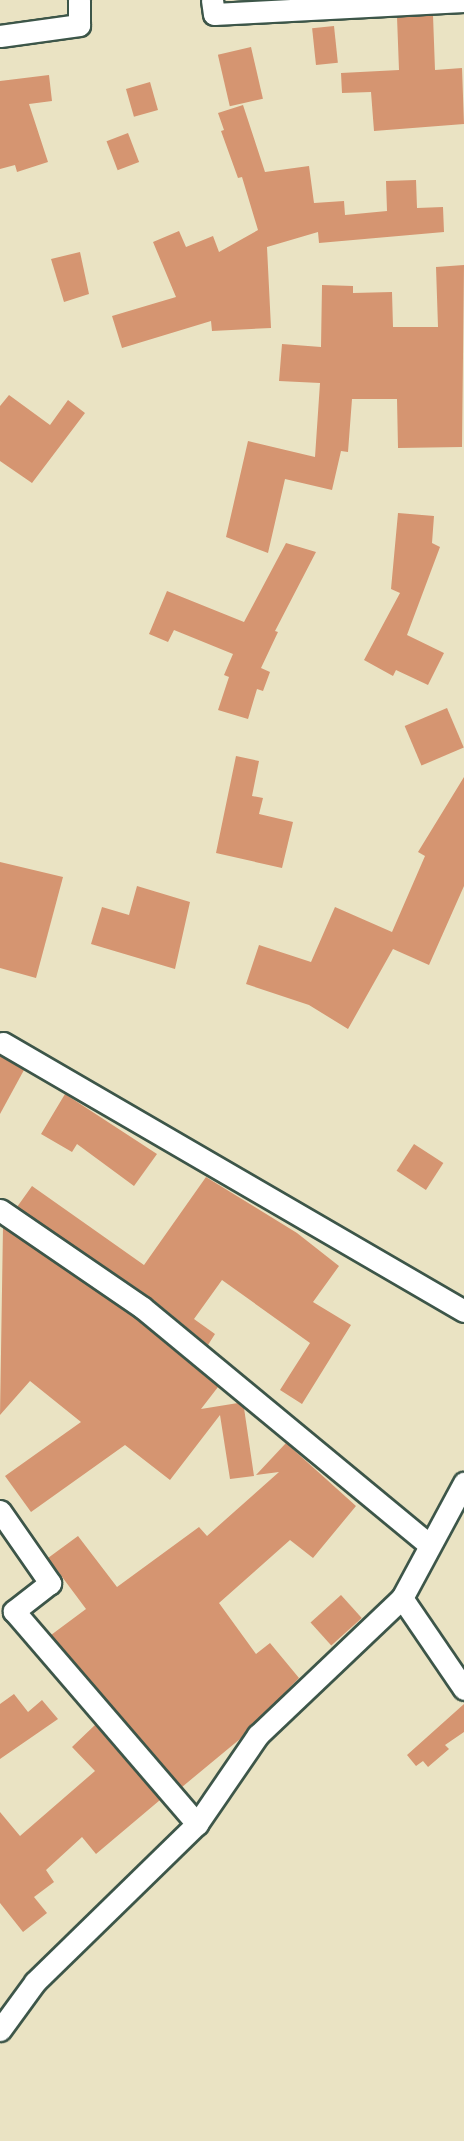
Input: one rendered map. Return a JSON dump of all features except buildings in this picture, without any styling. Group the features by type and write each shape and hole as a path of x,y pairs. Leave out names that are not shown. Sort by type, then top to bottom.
{"street":[{"path":"0,36 79,25 79,0"},
{"path":"212,0 214,14 464,1"},
{"path":"3,1042 464,1311"},
{"path":"0,1210 143,1308 429,1545"},
{"path":"0,2030 35,1982 196,1824 258,1735 402,1598 464,1483"},
{"path":"0,1511 50,1583 14,1611 196,1824"},
{"path":"402,1598 464,1689"}]}
